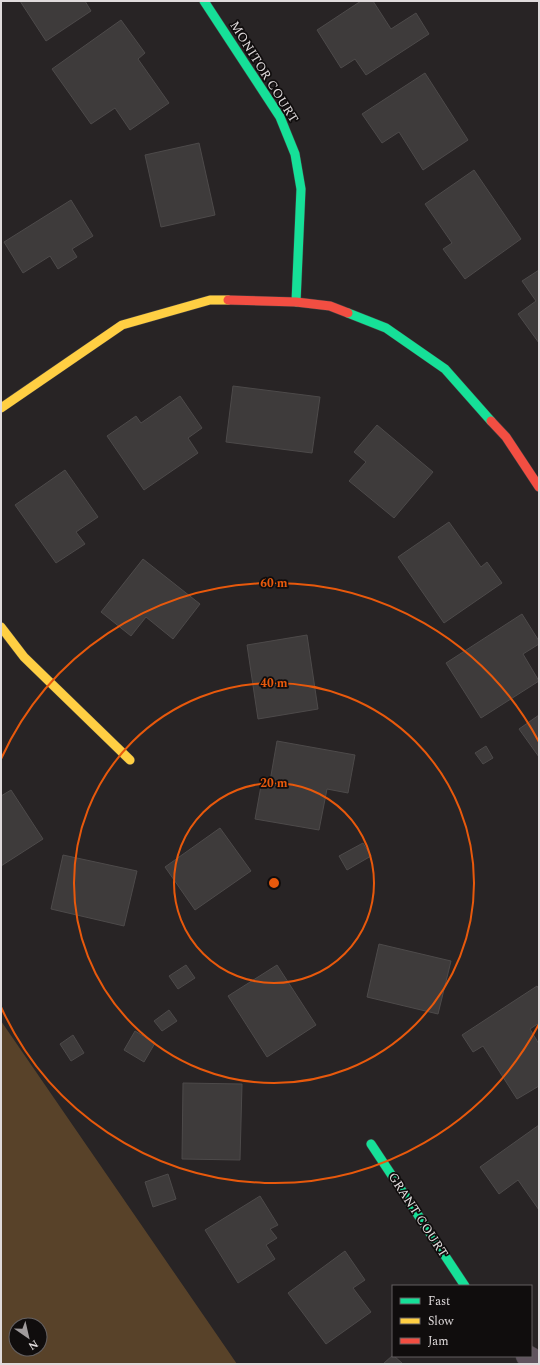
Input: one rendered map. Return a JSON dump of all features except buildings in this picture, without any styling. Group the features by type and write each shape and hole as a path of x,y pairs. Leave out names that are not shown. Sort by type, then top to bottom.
{"street":[{"name":"MONITOR COURT","path":"204,1 280,117 295,154 301,189 296,302"},
{"path":"1,408 122,325 210,300 296,302 330,306 386,328 445,369 506,437 539,487"},
{"path":"1,627 24,657 130,760"},
{"name":"GRANT COURT","path":"371,1144 464,1285"},
{"path":"529,1357 539,1363"}],"shaded area":[{"path":"1,1021 237,1364 1,1364"}],"traffic: fast":[{"path":"204,1 280,117 295,154 301,189 296,302"},
{"path":"348,313 386,328 445,369 491,421"},
{"path":"371,1144 464,1285"}],"traffic: slow":[{"path":"1,408 122,325 210,300 228,300"},
{"path":"1,627 24,657 130,760"}],"traffic: jam":[{"path":"228,300 296,302 330,306 348,313"},
{"path":"491,421 506,437 539,487"}]}
